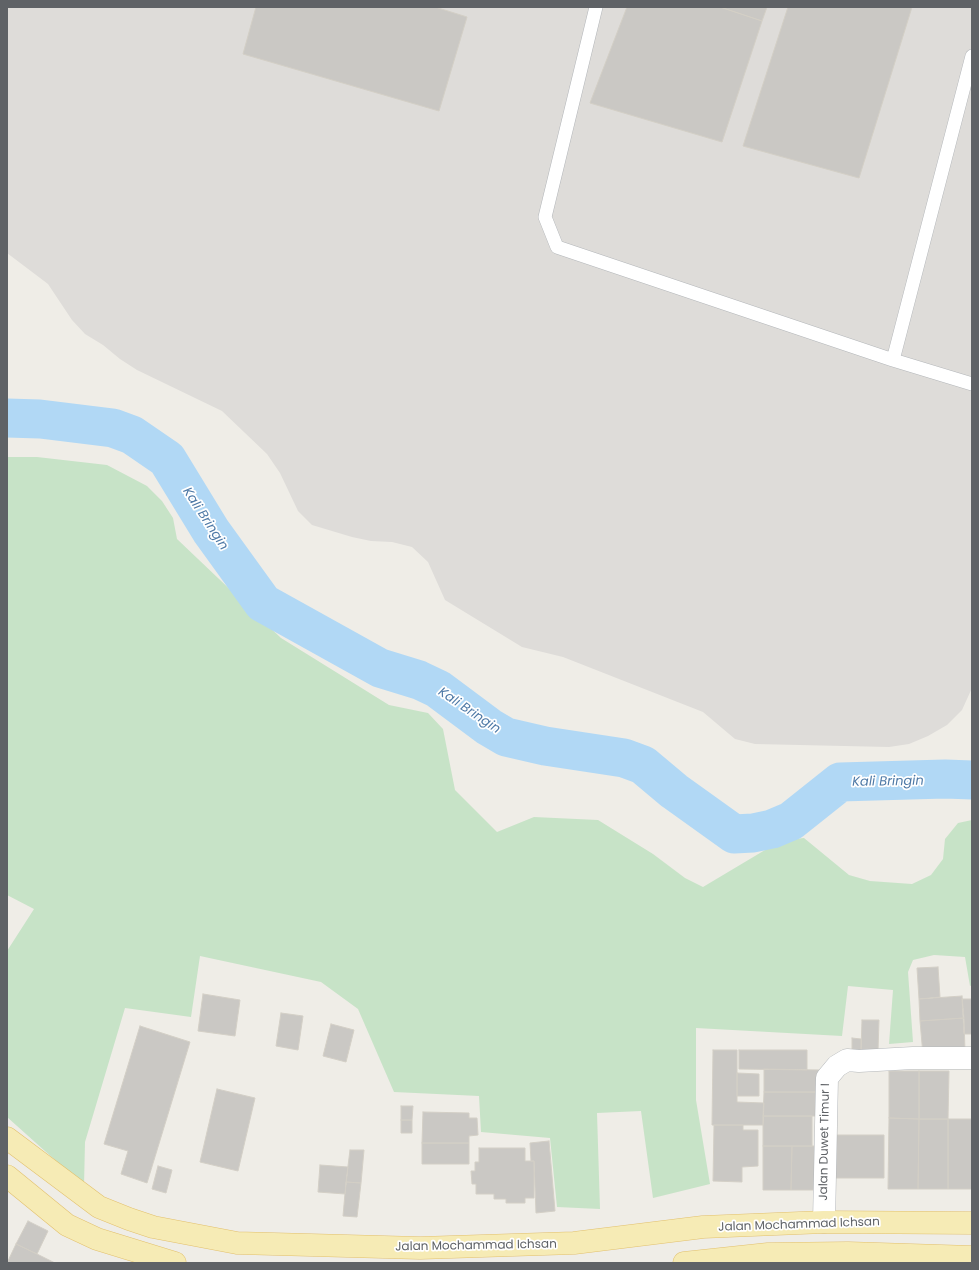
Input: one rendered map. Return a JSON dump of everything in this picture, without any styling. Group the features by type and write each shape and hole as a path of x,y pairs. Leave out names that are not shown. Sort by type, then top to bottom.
{"main road":[{"name":"Jalan Mochammad Ichsan","path":"7,1138 99,1207 153,1227 237,1243 420,1248 574,1243 703,1227 824,1222 972,1223"},
{"path":"7,1176 67,1224 98,1239 175,1263"},
{"path":"684,1263 768,1254 848,1253 901,1259 972,1258"}],"street":[{"name":"Jalan Duwet Timur I","path":"824,1222 827,1078 837,1066 847,1060 972,1058"}],"lane":[{"path":"596,7 545,217 557,247 893,360 972,384"},
{"path":"893,360 972,56"}],"shaded area":[{"path":"7,7 972,7 972,688 962,710 947,725 928,736 909,744 889,747 755,744 735,739 703,712 563,657 522,647 445,600 428,562 412,547 392,542 371,541 352,537 312,525 298,511 280,473 267,454 222,411 137,370 120,359 103,345 85,334 72,320 48,284 7,253"}],"green space":[{"path":"7,457 37,457 107,465 147,486 162,501 173,518 177,539 281,638 389,705 428,713 443,729 455,790 497,832 534,817 598,820 653,854 685,878 703,887 765,850 785,840 804,838 849,875 870,881 912,884 931,875 943,859 945,839 958,823 972,820 972,985 970,986 965,957 934,955 913,960 908,972 913,1042 889,1044 893,990 848,986 842,1036 696,1028 696,1100 710,1184 653,1198 641,1111 597,1113 600,1209 557,1207 550,1138 481,1132 479,1096 394,1092 358,1009 321,982 200,956 191,1017 125,1008 85,1142 84,1186 7,1117 7,951 34,909 7,895"}],"building":[{"path":"256,7 435,7 467,17 439,111 243,54"},
{"path":"627,7 720,7 762,21 722,142 590,103"},
{"path":"720,7 767,7 762,21"},
{"path":"788,7 912,7 859,178 743,146"},
{"path":"938,967 940,997 919,999 917,968"},
{"path":"203,994 240,1000 235,1036 198,1031"},
{"path":"962,996 964,1018 920,1021 919,999"},
{"path":"962,999 972,999 972,1034 964,1034"},
{"path":"281,1013 303,1016 298,1050 276,1046"},
{"path":"964,1018 965,1052 923,1055 920,1021"},
{"path":"862,1020 879,1020 878,1051 861,1051"},
{"path":"331,1024 354,1030 346,1062 323,1056"},
{"path":"140,1026 190,1042 147,1183 121,1174 128,1151 104,1144"},
{"path":"852,1038 861,1039 861,1051 852,1051"},
{"path":"713,1050 737,1050 737,1102 764,1103 763,1125 712,1125"},
{"path":"739,1050 807,1050 807,1070 739,1069"},
{"path":"764,1069 821,1070 821,1092 764,1092"},
{"path":"889,1071 919,1071 919,1119 889,1118"},
{"path":"919,1071 949,1071 948,1119 919,1119"},
{"path":"737,1073 759,1074 759,1096 737,1096"},
{"path":"217,1089 255,1098 238,1171 200,1162"},
{"path":"764,1092 821,1092 821,1116 763,1116"},
{"path":"401,1106 413,1106 412,1120 401,1120"},
{"path":"423,1112 469,1113 469,1118 477,1118 478,1135 469,1136 469,1143 422,1143"},
{"path":"763,1116 812,1116 812,1146 763,1146"},
{"path":"889,1118 919,1119 918,1189 888,1189"},
{"path":"919,1119 948,1119 948,1189 918,1189"},
{"path":"948,1119 972,1119 972,1189 948,1189"},
{"path":"401,1120 412,1120 412,1133 401,1133"},
{"path":"714,1125 743,1125 743,1130 758,1130 758,1166 742,1167 742,1182 713,1181"},
{"path":"831,1135 884,1135 884,1178 831,1178"},
{"path":"549,1141 555,1211 536,1213 534,1161 531,1161 530,1143"},
{"path":"422,1143 469,1143 469,1164 422,1164"},
{"path":"763,1146 792,1146 791,1190 763,1190"},
{"path":"792,1146 816,1146 816,1190 791,1190"},
{"path":"479,1148 525,1148 525,1161 534,1161 534,1198 525,1198 525,1203 506,1203 506,1199 494,1199 494,1194 476,1194 476,1184 472,1184 471,1171 475,1171 475,1162 479,1162"},
{"path":"350,1150 364,1150 361,1183 346,1182"},
{"path":"320,1165 348,1167 345,1194 318,1192"},
{"path":"158,1166 172,1170 166,1193 152,1189"},
{"path":"346,1182 361,1183 357,1217 343,1216"},
{"path":"28,1221 48,1231 37,1254 16,1244"},
{"path":"16,1244 37,1254 55,1263 7,1263"}],"waterway":[{"name":"Kali Bringin","path":"7,418 40,419 113,428 132,435 167,459 211,531 263,603 380,668 419,680 438,689 489,727 506,737 545,746 624,758 643,765 674,791 734,834 753,833 772,829 791,821 840,782 945,779 972,780"}]}
